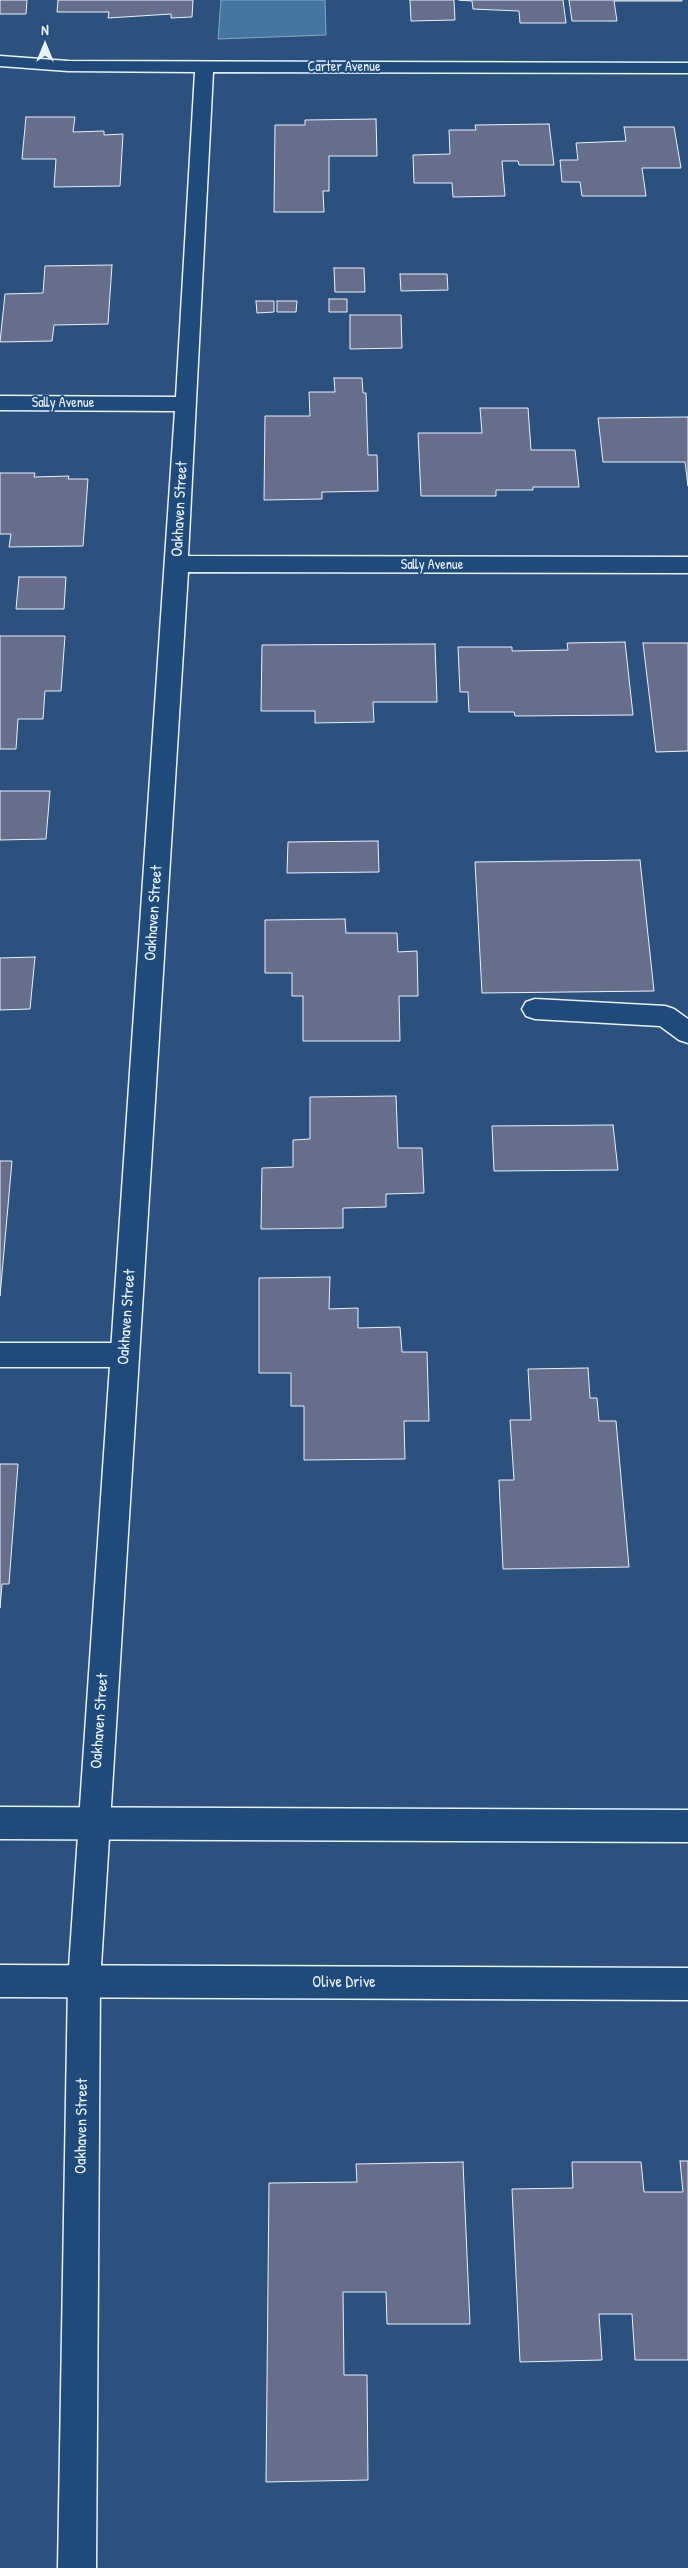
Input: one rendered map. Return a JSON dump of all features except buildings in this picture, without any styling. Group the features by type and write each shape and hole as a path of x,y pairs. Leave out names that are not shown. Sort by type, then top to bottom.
{"street":[{"name":"Carter Avenue","path":"0,61 68,66 688,68"},
{"name":"Oakhaven Street","path":"77,2568 84,1982 177,564 204,67"},
{"name":"Sally Avenue","path":"0,403 186,404"},
{"name":"Sally Avenue","path":"177,564 688,565"},
{"path":"535,1009 665,1016 688,1033"},
{"path":"0,1355 124,1355"},
{"path":"0,1823 688,1826"},
{"name":"Olive Drive","path":"0,1981 688,1984"}],"water":[{"path":"221,0 325,0 326,35 218,39"}]}
